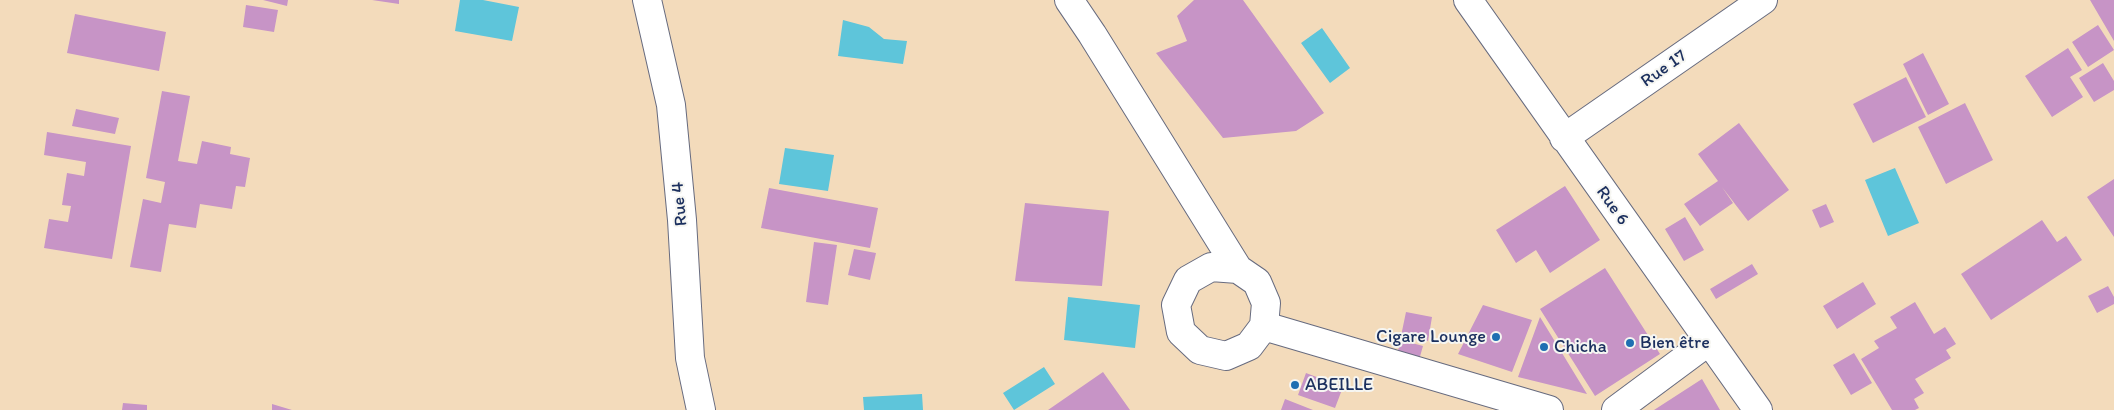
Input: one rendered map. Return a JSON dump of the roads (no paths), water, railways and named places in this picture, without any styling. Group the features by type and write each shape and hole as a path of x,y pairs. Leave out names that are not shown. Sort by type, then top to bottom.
{"street":[{"name":"Rue 4","path":"647,0 671,105 682,220 690,358 701,410"},
{"path":"1069,0 1238,269 1257,282 1266,303 1264,326 1249,346 1226,356 1200,350 1181,332 1176,305 1188,280 1211,267 1238,269"},
{"name":"Rue 6","path":"1468,0 1758,410"},
{"name":"Rue 17","path":"1564,138 1763,0"},
{"path":"1264,326 1548,410"},
{"path":"1616,410 1708,341"}],"water":[{"path":"460,0 483,0 519,7 512,41 455,31"},
{"path":"843,20 869,27 884,39 907,41 903,64 838,56"},
{"path":"1322,28 1350,68 1330,83 1301,43"},
{"path":"785,148 834,155 828,191 779,184"},
{"path":"1895,168 1919,223 1888,236 1865,180"},
{"path":"1068,297 1140,305 1135,348 1064,340"},
{"path":"1044,367 1055,384 1014,410 1003,393"},
{"path":"922,394 923,410 864,410 863,397"}],"place":[{"name":"Cigare Lounge","path":"1496,337"},
{"name":"Bien être","path":"1630,343"},
{"name":"Chicha","path":"1544,347"},
{"name":"ABEILLE","path":"1295,385"}]}
